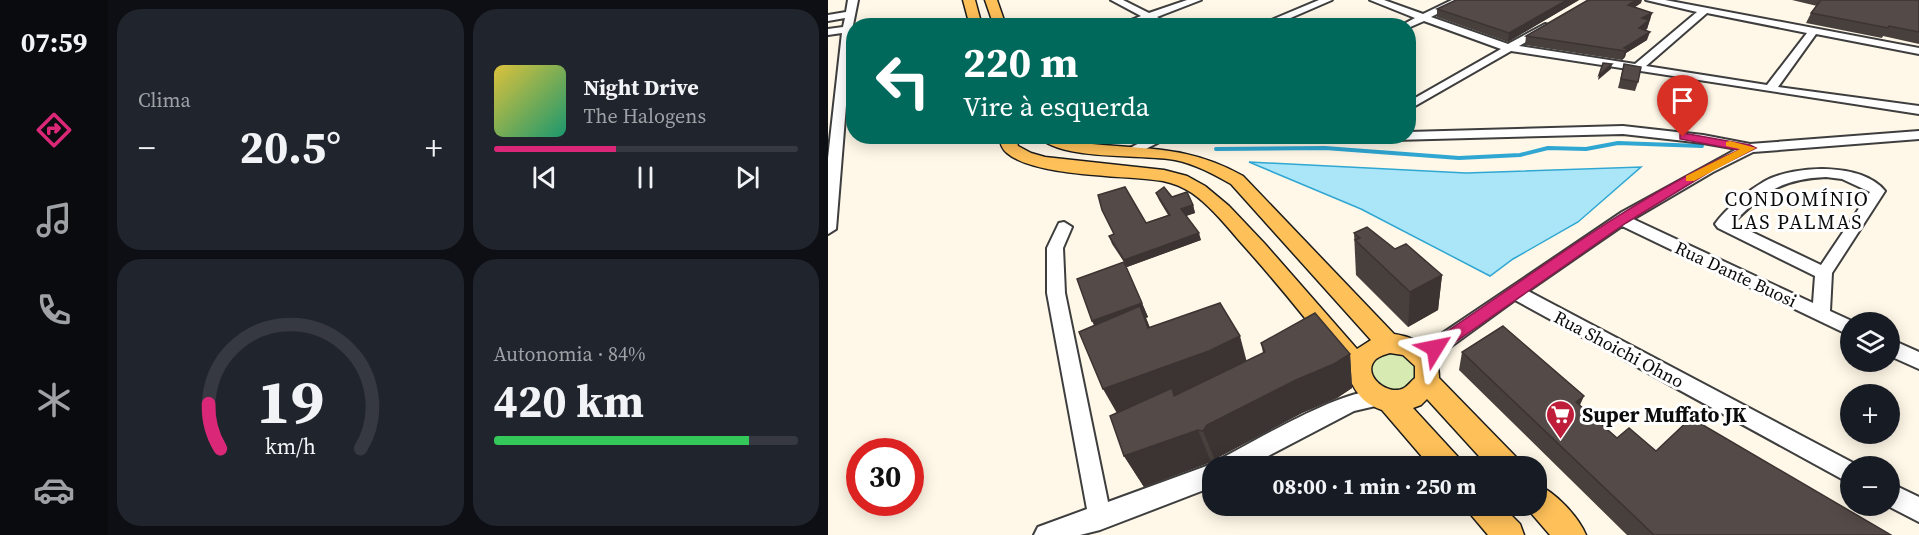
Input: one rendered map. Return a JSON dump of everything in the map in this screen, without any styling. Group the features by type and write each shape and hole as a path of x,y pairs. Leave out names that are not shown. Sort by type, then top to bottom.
{"main road":[{"path":"969,0 974,18"},
{"path":"991,0 997,18"},
{"path":"1009,144 1011,149 1026,158 1066,165 1156,174 1179,179 1198,188 1274,265 1359,372 1362,385 1384,400 1438,456"},
{"path":"1063,144 1131,151 1158,144"},
{"path":"1164,144 1237,180 1418,357 1498,456"},
{"path":"1359,372 1362,359 1368,351 1418,357"},
{"path":"1384,400 1413,397 1418,357"},
{"path":"1547,510 1571,535"},
{"path":"1491,516 1509,535"}],"street":[{"path":"849,18 853,0"},
{"path":"1116,0 1153,18"},
{"path":"1143,18 1196,0"},
{"path":"1282,18 1326,0"},
{"path":"1375,0 1509,48 1919,110"},
{"path":"1416,21 1459,0"},
{"path":"1651,0 1919,51"},
{"path":"1637,68 1705,10"},
{"path":"828,18 849,14"},
{"path":"1416,102 1559,18"},
{"path":"828,32 846,30"},
{"path":"1770,89 1814,30"},
{"path":"828,229 846,65"},
{"path":"1416,136 1623,130 1703,139 1750,148 1919,135"},
{"path":"1418,357 1622,220 1710,167 1750,148"},
{"path":"1821,315 1824,273 1878,191 1858,179 1835,172 1815,172 1771,183 1723,224 1824,273"},
{"name":"Rua Dante Buosi","path":"1622,220 1840,324"},
{"path":"1064,227 1055,248 1056,293 1100,518"},
{"name":"Rua Shoichi Ohno","path":"1515,292 1840,467"},
{"path":"1900,352 1919,361"},
{"path":"1350,403 1359,372"},
{"path":"1247,456 1350,403 1384,400"},
{"path":"1046,535 1100,518 1202,480"},
{"path":"1900,500 1919,510"}],"green space":[{"path":"1391,351 1408,355 1417,368 1414,383 1399,392 1373,384 1370,363 1375,357"}],"water":[{"path":"1249,162 1466,173 1641,167 1578,222 1513,259 1490,276 1361,209"}],"building":[{"path":"1456,0 1567,0 1509,33 1437,9"},
{"path":"1588,0 1636,0 1628,5 1652,13 1642,18 1649,20 1639,28 1650,32 1624,48 1628,49 1625,51 1526,36"},
{"path":"1821,0 1919,0 1919,32 1811,13"},
{"path":"1603,63 1612,64 1599,75"},
{"path":"1624,64 1641,67 1638,82 1621,79"},
{"path":"1125,187 1146,223 1170,215 1156,193 1164,187 1172,197 1187,192 1193,205 1181,209 1199,233 1124,260 1109,236 1114,234 1102,210 1098,195"},
{"path":"1367,227 1395,249 1406,244 1442,275 1410,292 1355,240 1360,238 1354,233"},
{"path":"1124,262 1142,303 1092,321 1077,279"},
{"path":"1220,303 1240,336 1209,351 1103,389 1079,332 1140,306 1148,328"},
{"path":"1315,313 1350,354 1334,364 1296,380 1207,425 1203,431 1198,430 1124,456 1110,416 1172,388 1174,396 1265,352 1261,343"},
{"name":"Super Muffato JK","path":"1503,326 1584,396 1576,402 1617,438 1629,428 1656,451 1691,418 1840,505 1840,516 1859,516 1891,535 1654,535 1462,352"}],"waterway":[{"path":"1216,149 1325,148 1459,158 1520,155 1548,148 1586,149 1618,143 1702,146"}],"slow traffic":[{"path":"1690,179 1750,148 1730,144"}],"place":[{"name":"Super Muffato JK","path":"1561,440"}],"district":[{"name":"CONDOMÍNIO LAS PALMAS","path":"1797,210"}],"route":[{"path":"1435,348 1622,220 1710,167 1750,148 1683,137"}]}
